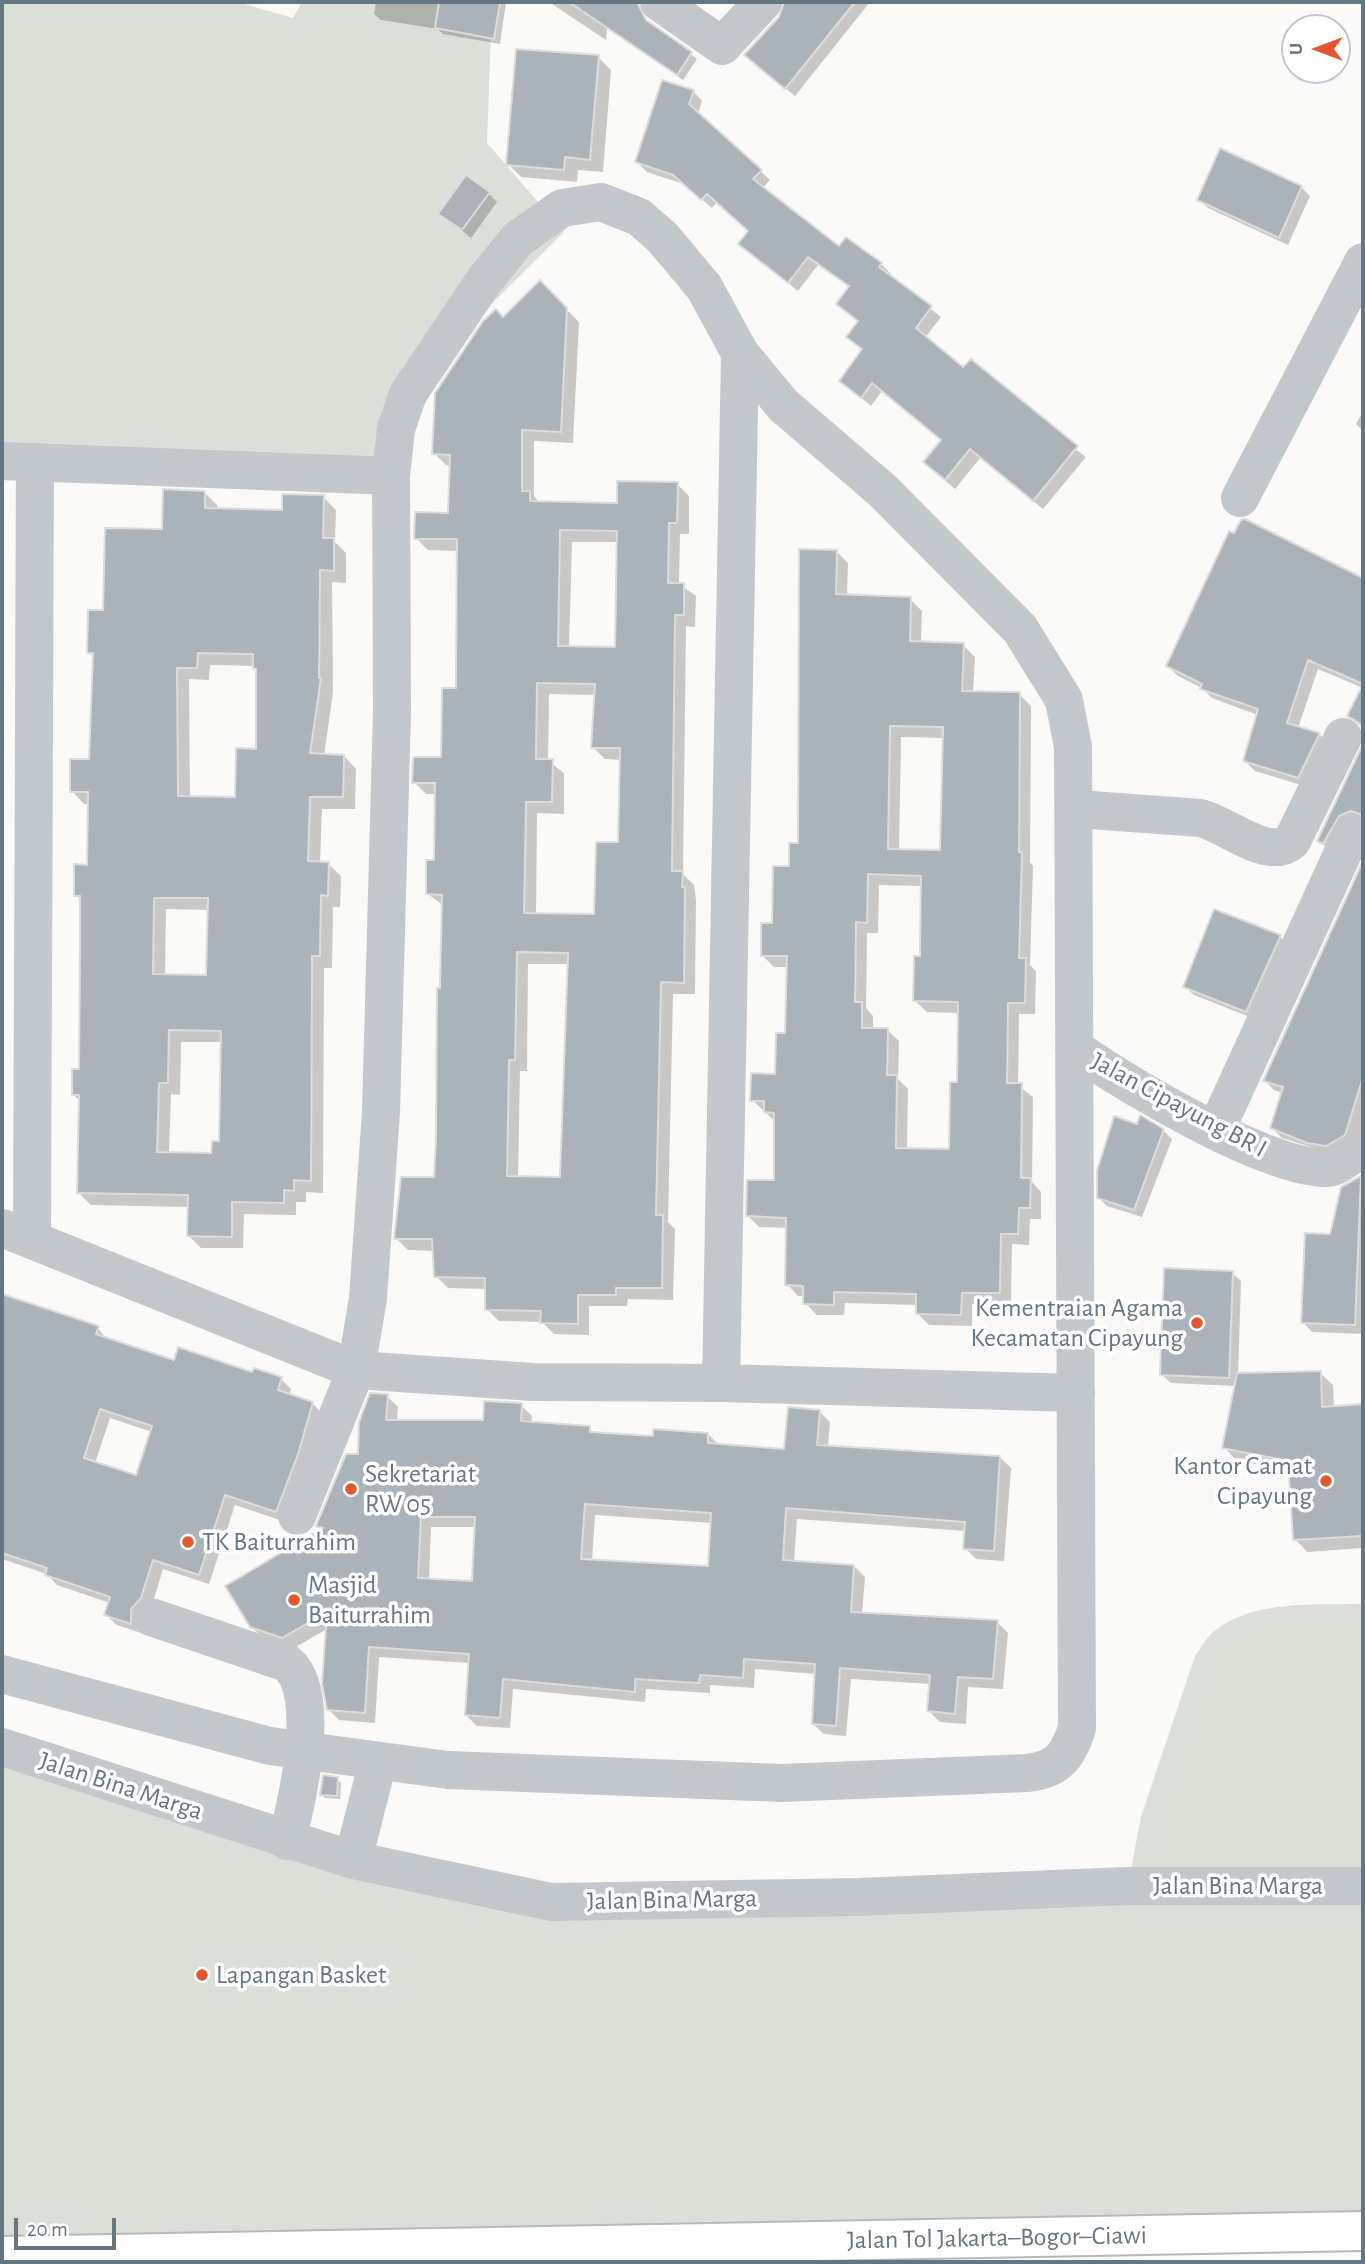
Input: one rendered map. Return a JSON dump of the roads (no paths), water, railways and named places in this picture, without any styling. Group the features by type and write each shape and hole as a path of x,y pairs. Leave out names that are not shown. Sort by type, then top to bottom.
{"highway":[{"name":"Jalan Tol Jakarta–Bogor–Ciawi","path":"2,2256 1363,2231"}],"street":[{"path":"659,2 722,46 763,2"},
{"path":"2,1674 270,1746 448,1770 782,1783 1045,1771 1063,1761 1077,1728 1076,1393 1091,810 1090,700 1086,687 1053,652 1020,629 883,491 783,405 740,353 704,287 662,237 639,218 601,202 562,208 518,239 484,281 408,394 396,429 391,476 392,711 381,1112 368,1298 356,1370 297,1516"},
{"path":"1240,498 1363,262"},
{"path":"721,1383 740,353"},
{"path":"391,476 18,461 17,1233 356,1370 533,1382 721,1383 1076,1393"},
{"path":"1020,629 1064,700 1073,747 1084,1055"},
{"path":"1091,810 1200,817 1216,821 1265,846 1284,848 1292,841 1343,737"},
{"path":"1216,1130 1352,833"},
{"name":"Jalan Cipayung BR I","path":"1084,1055 1216,1130 1290,1163 1327,1169 1336,1166 1350,1155 1363,1152"},
{"path":"151,1617 287,1662 293,1668 300,1683 306,1751 287,1841"},
{"name":"Jalan Bina Marga","path":"2,1747 287,1841 353,1860 551,1902 858,1897 1128,1886 1363,1886"},
{"path":"353,1860 378,1761"}],"place":[{"name":"Kementraian Agama Kecamatan Cipayung","path":"1197,1323"},
{"name":"Kantor Camat Cipayung","path":"1326,1481"},
{"name":"Sekretariat RW 05","path":"351,1489"},
{"name":"TK Baiturrahim","path":"188,1542"},
{"name":"Masjid Baiturrahim","path":"294,1600"},
{"name":"Lapangan Basket","path":"202,1975"}]}
